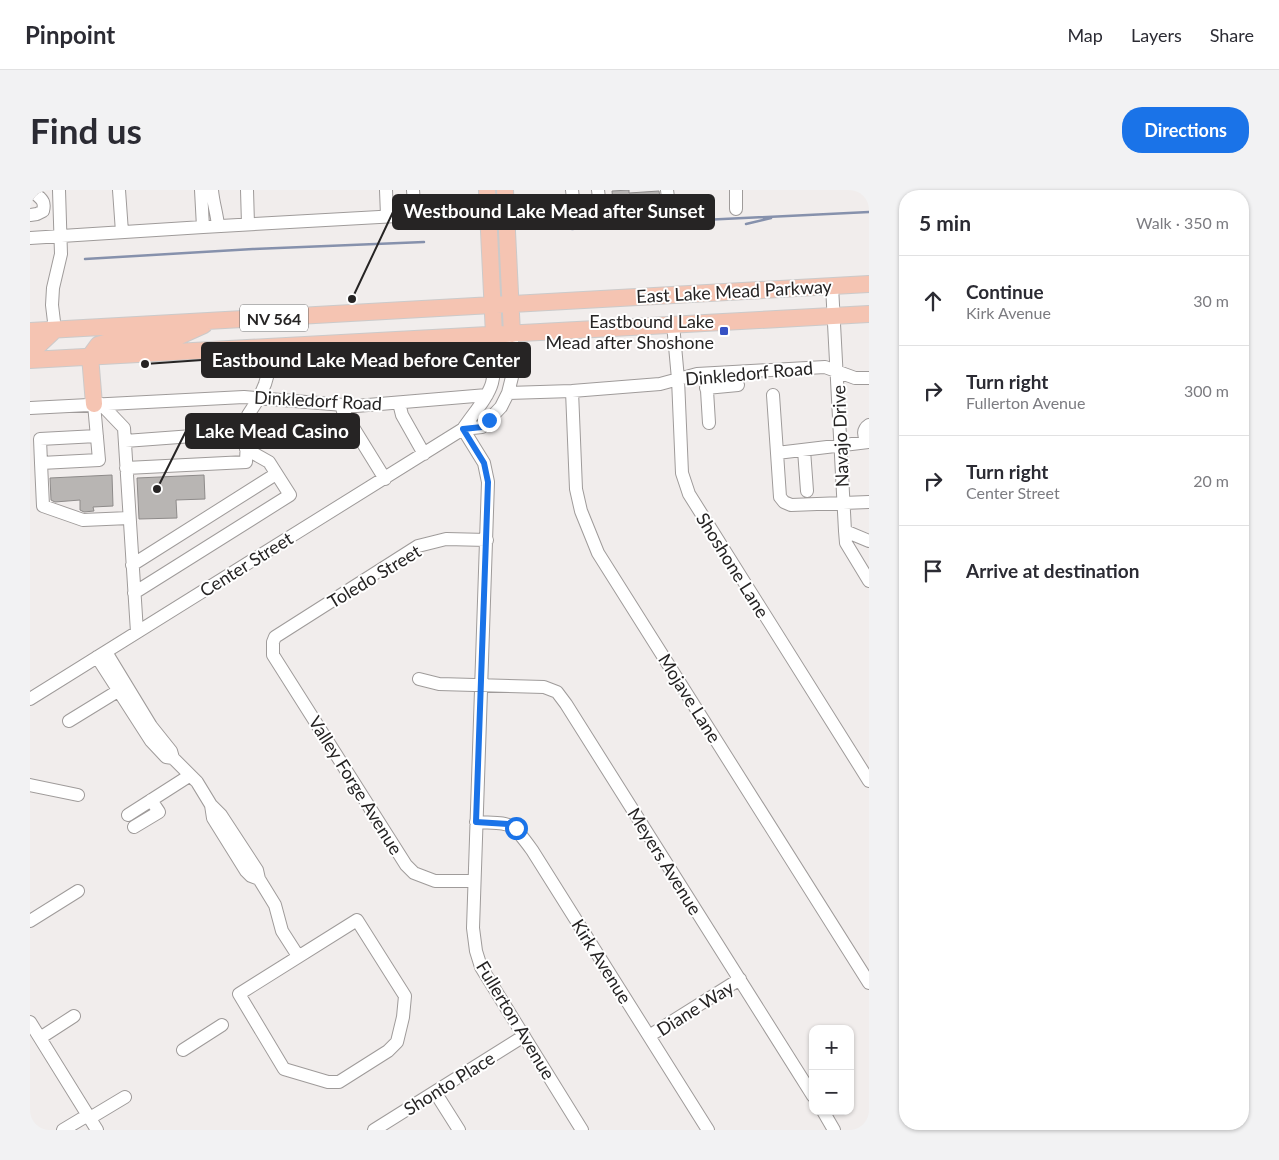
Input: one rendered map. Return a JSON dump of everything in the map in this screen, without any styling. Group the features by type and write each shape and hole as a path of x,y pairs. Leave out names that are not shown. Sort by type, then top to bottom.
{"main road":[{"name":"Center Street","path":"487,190 494,335"},
{"name":"Center Street","path":"505,190 512,334"},
{"name":"East Lake Mead Parkway","path":"30,331 869,284"},
{"name":"East Lake Mead Parkway","path":"30,360 276,345 869,314"},
{"path":"98,404 90,356 98,345 112,341 173,339 213,321"},
{"path":"30,345 39,345 55,330"}],"street":[{"path":"30,215 43,211 45,205 43,200 37,195 36,190"},
{"path":"55,330 52,304 53,288 61,254 59,190"},
{"path":"120,190 122,232"},
{"path":"200,190 203,227"},
{"path":"212,190 214,206 218,212 218,226"},
{"path":"247,190 248,224"},
{"path":"386,190 387,216"},
{"path":"30,238 415,215 413,190"},
{"path":"572,190 574,206 582,209 596,207 599,198 598,190"},
{"path":"668,190 670,212"},
{"path":"736,190 736,209"},
{"name":"Navajo Drive","path":"832,286 846,543 869,580"},
{"name":"Shoshone Lane","path":"673,324 678,379 682,474 688,494 869,781"},
{"name":"Center Street","path":"463,429 482,427 501,407 508,393 512,377 512,334"},
{"name":"Center Street","path":"30,699 463,429 487,395 492,384 494,335"},
{"path":"126,468 246,462 248,415 265,384 276,345"},
{"name":"Dinkledorf Road","path":"508,393 572,391 660,384 706,374 825,367 855,378 869,378"},
{"path":"706,374 709,423"},
{"path":"706,388 738,385"},
{"name":"Mojave Lane","path":"572,391 576,488 581,511 598,553 869,983"},
{"name":"Dinkledorf Road","path":"30,408 244,397 356,406 399,404 487,395"},
{"path":"773,395 780,497 784,502 791,505 869,502"},
{"path":"41,463 99,460 97,436 98,404"},
{"path":"98,404 124,428 136,632"},
{"path":"341,404 343,411 385,479"},
{"path":"399,404 402,416 424,454"},
{"path":"869,425 864,432 865,437 869,441"},
{"name":"Fullerton Avenue","path":"463,429 484,463 488,482 474,881 473,928 476,951 481,967 582,1130"},
{"path":"125,440 247,432"},
{"path":"97,436 40,439 43,506 83,520 129,518"},
{"path":"777,453 869,441"},
{"path":"134,593 290,495 269,462 246,449"},
{"path":"804,450 807,491"},
{"path":"132,566 276,474"},
{"path":"845,531 869,541"},
{"name":"Toledo Street","path":"273,642 275,637 418,546 446,539 487,540"},
{"name":"Valley Forge Avenue","path":"273,642 273,655 406,864 414,873 435,881 474,881"},
{"path":"101,654 141,718 151,741 166,757 173,758 196,782 210,805 213,818 236,846 249,875 259,879 274,905 282,931 298,956"},
{"name":"Meyers Avenue","path":"419,679 439,684 544,687 557,692 809,1090"},
{"path":"69,721 122,688"},
{"path":"128,814 189,776"},
{"path":"30,785 78,795"},
{"path":"134,827 159,812 151,800"},
{"name":"Kirk Avenue","path":"476,822 508,824 516,828 532,850 708,1130"},
{"path":"30,921 78,891"},
{"path":"357,920 404,996 403,1017 396,1045 339,1082 328,1082 284,1069 238,994 298,956 357,920"},
{"name":"Diane Way","path":"649,1036 740,979"},
{"path":"40,1038 74,1016"},
{"path":"31,1026 97,1130"},
{"path":"183,1050 222,1026"},
{"name":"Shonto Place","path":"374,1130 524,1036"},
{"path":"435,1092 459,1130"},
{"path":"64,1130 124,1097"},
{"path":"825,1115 834,1130"}],"building":[{"path":"629,190 629,193 659,191 663,215 614,218 612,191"},
{"path":"112,475 113,506 93,507 94,511 84,512 80,510 80,500 55,502 51,500 50,478"},
{"path":"204,475 205,499 176,500 177,518 139,519 137,478"}],"waterway":[{"path":"572,229 621,224 869,212"},
{"path":"746,224 771,218"},
{"path":"85,259 253,249 424,242"}],"place":[{"name":"Westbound Lake Mead after Sunset","path":"352,299"},
{"name":"Eastbound Lake Mead after Shoshone","path":"724,331"},
{"name":"Eastbound Lake Mead before Center","path":"145,364"},
{"name":"Lake Mead Casino","path":"157,489"}],"route":[{"path":"489,420 482,427 463,429 484,463 488,482 476,822 508,824 516,828"}]}
